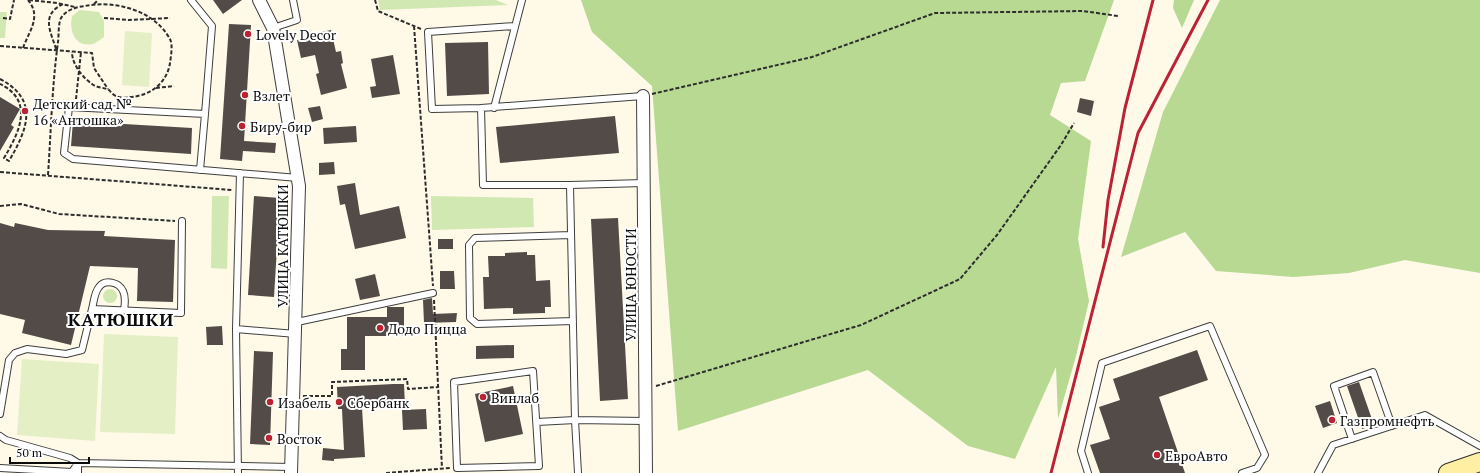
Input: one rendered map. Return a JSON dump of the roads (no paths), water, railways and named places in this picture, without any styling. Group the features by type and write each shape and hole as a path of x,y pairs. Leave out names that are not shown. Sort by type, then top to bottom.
{"main road":[{"path":"1448,473 1480,462"}],"street":[{"name":"УЛИЦА КАТЮШКИ","path":"259,0 273,28 298,178 296,328 291,470"},
{"name":"УЛИЦА ЮНОСТИ","path":"643,96 646,473"}],"lane":[{"path":"191,0 212,26 200,170"},
{"path":"273,28 297,20 292,0"},
{"path":"494,108 522,0"},
{"path":"515,26 428,32 432,109 494,108 643,96"},
{"path":"205,114 69,107 64,153 73,159 298,178"},
{"path":"481,108 483,185 644,183"},
{"path":"238,473 236,329 240,173"},
{"path":"570,185 575,420 578,473"},
{"path":"92,309 181,313 182,222"},
{"path":"572,235 475,238 469,245 470,318 477,324 573,322"},
{"path":"0,414 9,360 15,353 27,349 66,354 82,350 98,288 103,283 110,282 119,285 124,292 124,310"},
{"path":"236,329 296,328 433,293"},
{"path":"1088,473 1081,451 1102,363 1210,326 1265,454 1258,470 1242,473"},
{"path":"533,372 537,422 539,466 457,468 454,382 533,372"},
{"path":"1352,439 1334,386 1373,372 1392,426"},
{"path":"1318,473 1333,445 1425,415 1480,446"},
{"path":"537,422 575,420 645,421"},
{"path":"0,436 6,440 70,458 78,463 238,466 291,470"},
{"path":"0,468 72,472 78,463"},
{"path":"78,463 78,473"}],"railway":[{"path":"1103,247 1108,200 1125,108 1153,0"},
{"path":"1051,473 1138,133 1208,0"}],"place":[{"name":"Lovely Decor","path":"248,34"},
{"name":"Взлет","path":"245,95"},
{"name":"Детский сад № 16 «Антошка»","path":"25,111"},
{"name":"Биру-бир","path":"242,126"},
{"name":"Додо Пицца","path":"380,328"},
{"name":"Винлаб","path":"483,397"},
{"name":"Изабель","path":"270,402"},
{"name":"Сбербанк","path":"339,402"},
{"name":"Газпромнефть","path":"1332,420"},
{"name":"Восток","path":"269,438"},
{"name":"ЕвроАвто","path":"1157,455"}],"district":[{"name":"КАТЮШКИ","path":"121,319"}]}
